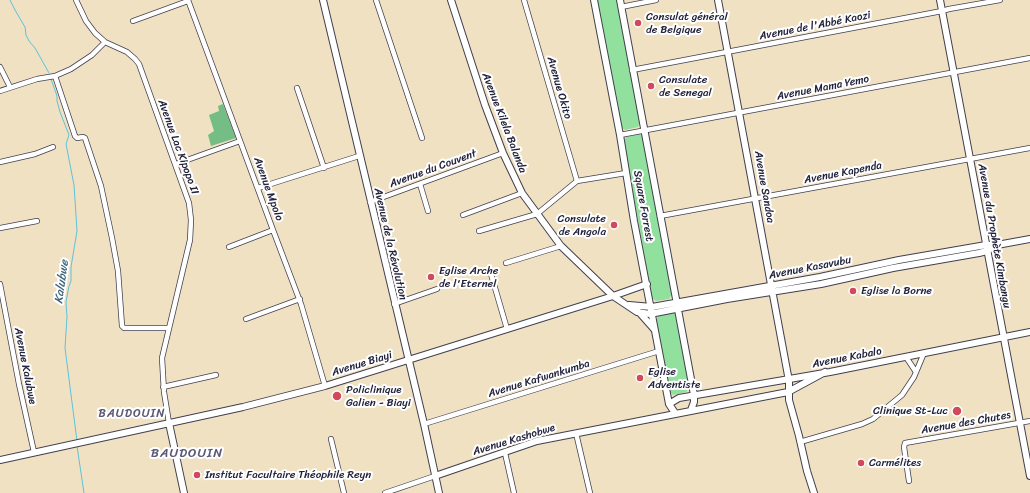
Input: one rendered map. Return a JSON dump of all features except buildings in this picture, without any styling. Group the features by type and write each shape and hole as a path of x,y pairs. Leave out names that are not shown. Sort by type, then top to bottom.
{"street":[{"name":"Avenue Lac Kipopo II","path":"76,0 86,21 95,33 105,42 127,52 138,64 176,164 189,203 191,233 162,358 163,387 169,423"},
{"path":"132,21 188,0"},
{"name":"Avenue Mpolo","path":"188,0 300,299 325,386"},
{"name":"Avenue de la Révolution","path":"323,0 394,304 424,424 439,493"},
{"path":"376,0 422,138"},
{"name":"Avenue Kilela Balanda","path":"451,0 484,105 503,154 522,192 561,246 613,296 639,312 652,310"},
{"name":"Avenue Okito","path":"524,0 577,181"},
{"name":"Square Forrest","path":"594,0 669,404 675,413"},
{"name":"Square Forrest","path":"620,0 694,395 694,402 691,410"},
{"path":"621,7 656,0"},
{"name":"Avenue Sandoa","path":"718,0 740,112 788,378 789,400 806,471 814,493"},
{"name":"Avenue du Prophète Kimbangu","path":"940,0 1030,476"},
{"name":"Avenue de l'Abbé Kaozi","path":"632,70 942,11 949,8 1000,0"},
{"path":"0,91 10,87 55,76 87,59 105,42"},
{"name":"Avenue Mama Yemo","path":"620,135 1030,58"},
{"path":"0,67 10,87"},
{"path":"55,76 75,136 77,138 85,138 101,186 118,271 122,326 124,328 168,328"},
{"path":"297,88 324,168"},
{"path":"176,164 240,141"},
{"path":"0,162 35,154 53,147"},
{"name":"Avenue Kapenda","path":"660,216 1030,148"},
{"name":"Avenue du Couvent","path":"370,202 503,154"},
{"path":"258,188 359,156"},
{"path":"479,231 537,214 577,181 626,173"},
{"path":"420,184 428,211"},
{"path":"463,215 522,192"},
{"path":"0,228 37,221"},
{"path":"228,247 273,230"},
{"name":"Avenue Kasavubu","path":"627,305 652,310 772,288 821,284 996,245 1030,239"},
{"path":"506,264 561,246"},
{"path":"491,274 507,329"},
{"name":"Avenue Kalubwe","path":"0,284 19,384 34,452"},
{"name":"Avenue Biayi","path":"0,460 243,407 325,386 647,284"},
{"path":"394,304 437,290"},
{"path":"246,320 300,299"},
{"path":"639,312 656,330"},
{"name":"Avenue Kabalo","path":"669,404 678,398 906,357 1003,336 1030,332"},
{"name":"Avenue Kafwankumba","path":"424,424 659,351"},
{"path":"800,442 862,424 873,419 902,395 916,372 924,353"},
{"path":"906,357 916,372"},
{"path":"675,413 788,392 825,372"},
{"path":"163,387 216,374"},
{"path":"660,416 665,412 669,404"},
{"name":"Avenue Kashobwe","path":"385,493 537,441 675,413"},
{"name":"Avenue des Chutes","path":"909,481 904,448 905,443 1030,421"},
{"path":"169,423 184,493"},
{"path":"576,433 590,493"},
{"path":"331,439 344,493"},
{"path":"505,453 514,493"}],"green space":[{"path":"596,0 617,0 640,122 638,127 625,130 621,127"},
{"path":"223,104 236,138 211,146 208,135 214,131 209,115 219,111 218,106"},
{"path":"640,134 643,137 672,294 669,299 656,301 652,298 624,141 626,137"},
{"path":"673,312 677,316 690,387 686,392 673,395 670,392 656,320 659,315"}],"waterway":[{"name":"Kalubwe","path":"10,0 25,27 26,35 29,41 35,48 49,73"},
{"name":"Kalubwe","path":"51,79 57,96 60,112 69,135 66,144 74,185 77,231 71,267 71,281 66,302 67,317 65,348 77,441"},
{"name":"Kalubwe","path":"77,446 84,493"}],"place":[{"name":"Consulat général de Belgique","path":"638,23"},
{"name":"Consulate de Senegal","path":"651,86"},
{"name":"Consulate de Angola","path":"614,225"},
{"name":"Eglise Arche de l'Eternel","path":"431,277"},
{"name":"Eglise la Borne","path":"853,291"},
{"name":"Eglise Adventiste","path":"640,378"},
{"name":"Policlinique Galien - Biayi","path":"337,396"},
{"name":"Clinique St-Luc","path":"957,411"},
{"name":"Carmélites","path":"861,463"},
{"name":"Institut Facultaire Théophile Reyn","path":"197,475"}],"district":[{"name":"BAUDOUIN","path":"132,414"},
{"name":"BAUDOUIN","path":"187,454"}]}
